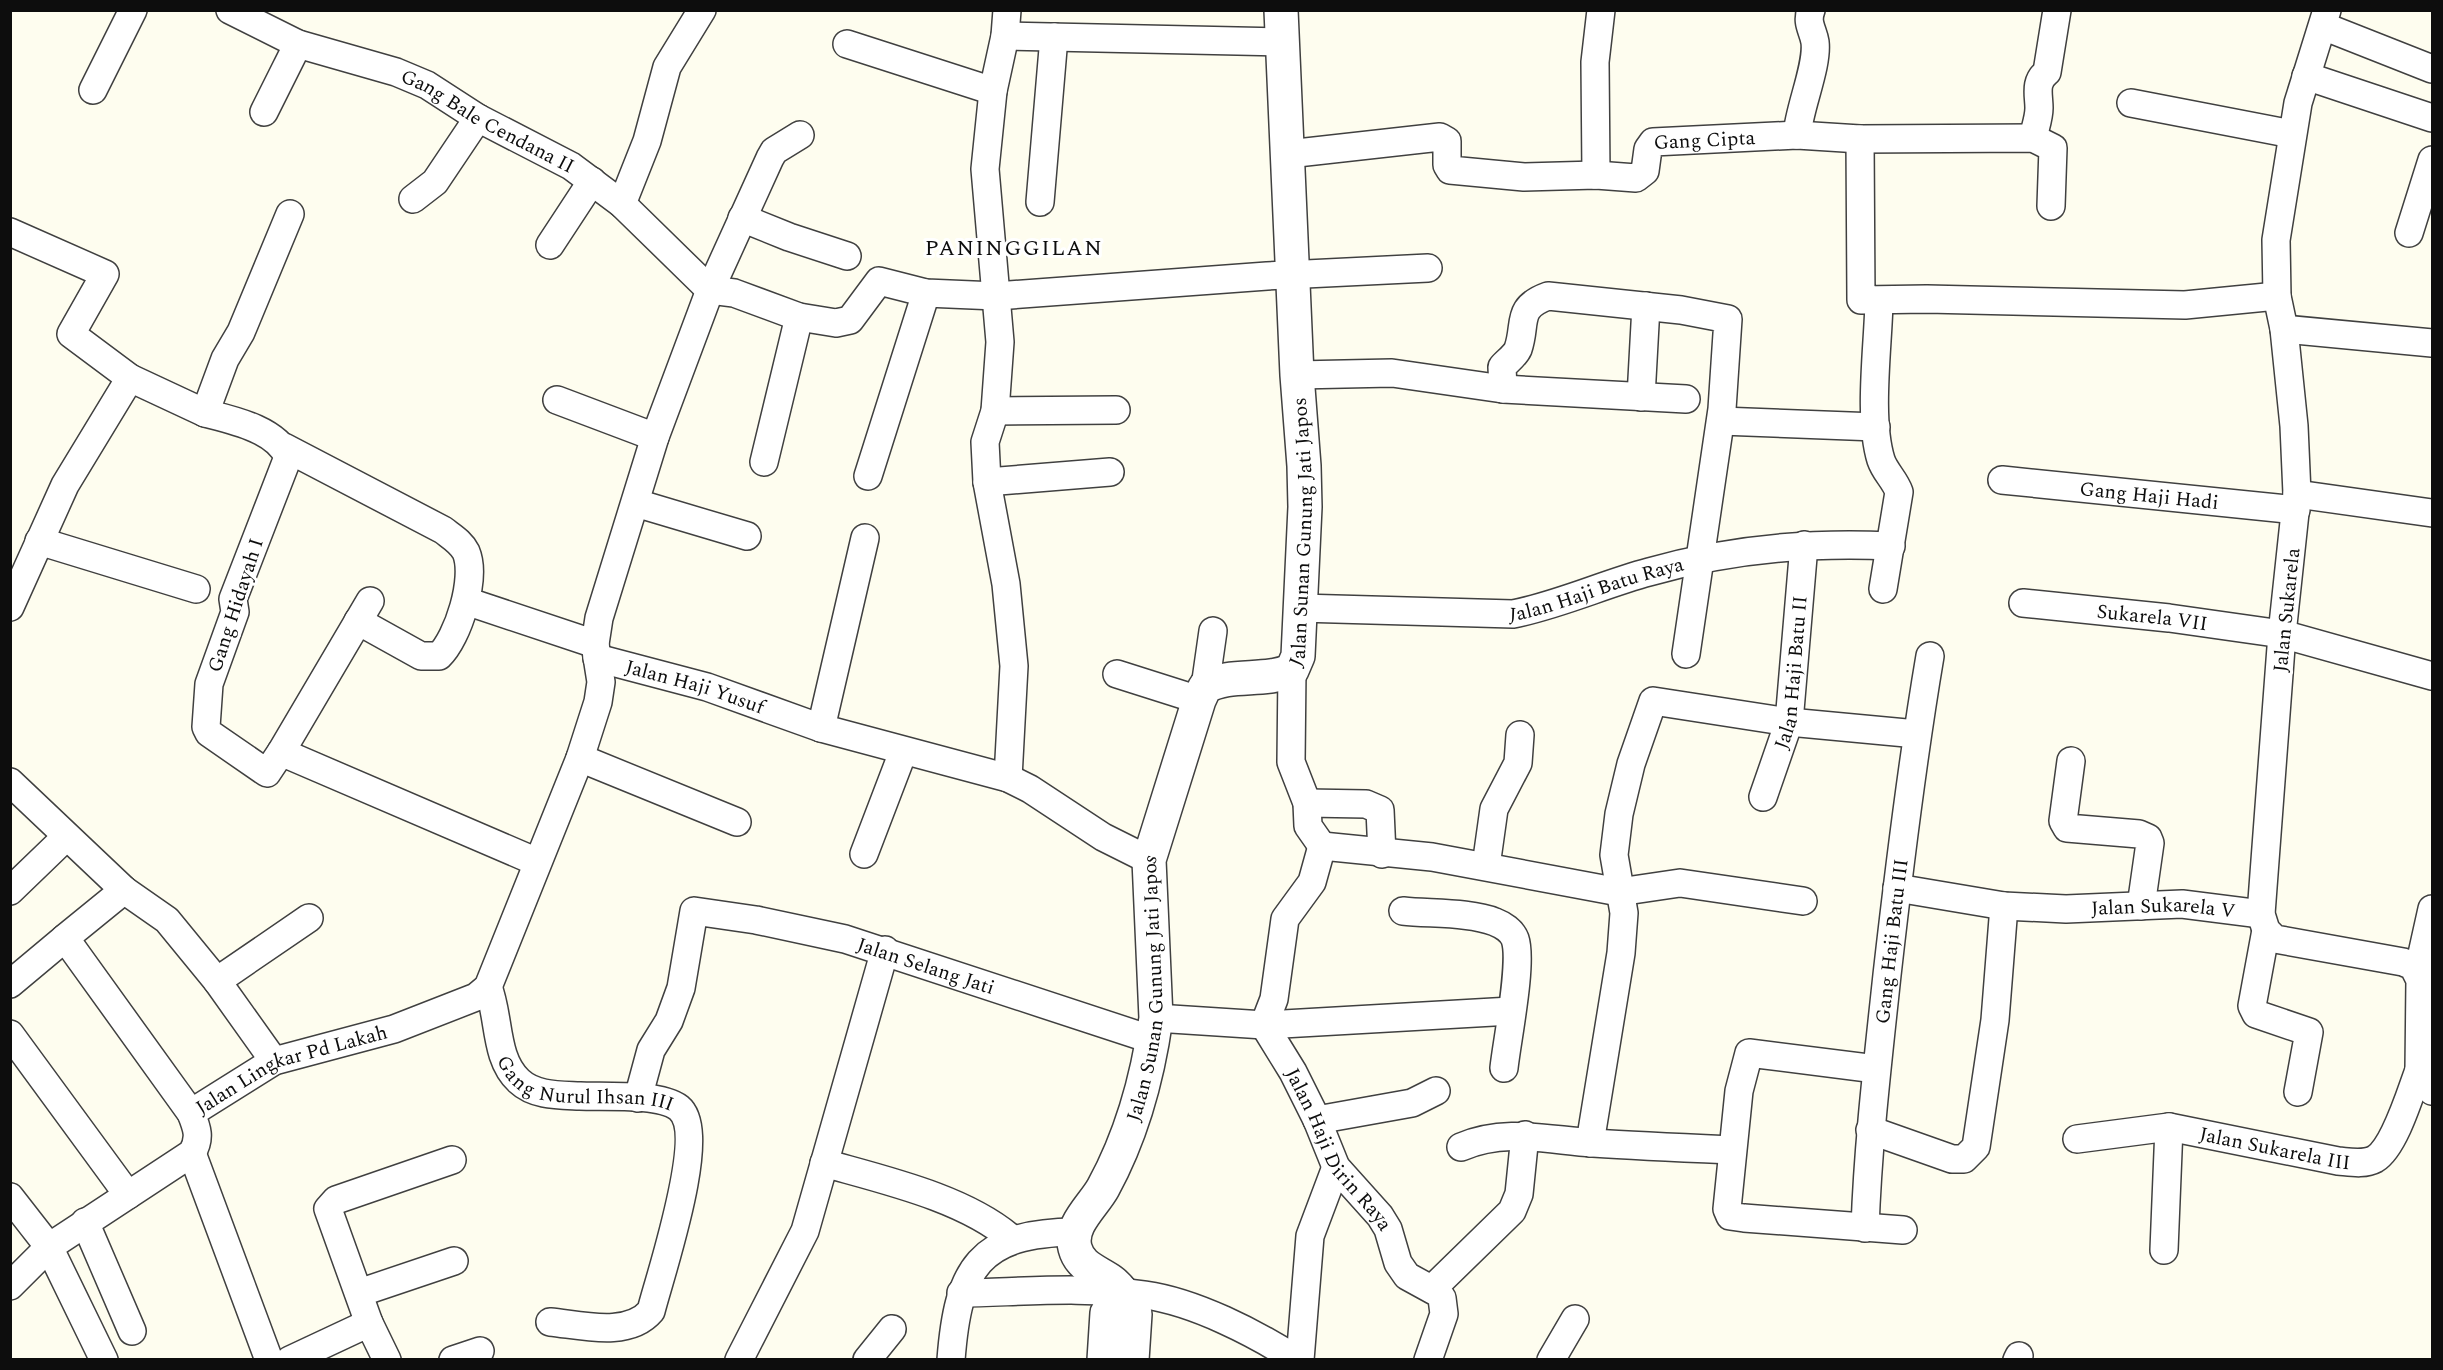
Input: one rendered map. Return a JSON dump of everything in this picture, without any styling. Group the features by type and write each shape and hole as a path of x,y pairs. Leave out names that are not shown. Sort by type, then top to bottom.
{"street":[{"path":"93,90 133,10"},
{"path":"622,204 647,141 667,67 702,10"},
{"path":"1596,176 1595,62 1601,10"},
{"path":"1797,135 1799,113 1814,55 1815,44 1808,18 1811,10"},
{"path":"2051,206 2053,148 2033,138 2039,106 2036,98 2041,77 2047,72 2057,10"},
{"name":"Gang Bale Cendana II","path":"243,13 297,44 396,72 427,85 478,118 571,166 622,204 710,290"},
{"path":"2325,18 2433,69"},
{"name":"Jalan Sukarela","path":"2298,1092 2309,1032 2256,1014 2252,1006 2263,922 2282,634 2297,502 2294,426 2284,329 2277,296 2276,240 2292,134 2306,76 2325,18"},
{"path":"1008,778 1014,666 1006,584 987,482 985,442 995,411 1000,342 985,169 993,91 1006,23 1054,37 1121,38 1281,26"},
{"name":"Jalan Sunan Gunung Jati Japos","path":"1075,1232 1113,1168 1146,1071 1154,1029 1149,860 1202,694 1224,680 1273,676 1292,670 1298,656 1305,507 1281,26"},
{"path":"1040,202 1054,37"},
{"path":"264,112 297,44"},
{"path":"847,44 993,91"},
{"path":"2306,76 2433,118"},
{"path":"2131,103 2292,134"},
{"path":"413,199 435,182 478,118"},
{"path":"482,992 580,758 598,702 601,682 596,651 598,618 655,437 710,290 774,151 800,135"},
{"name":"Gang Cipta","path":"1288,154 1440,137 1447,141 1447,165 1450,170 1524,177 1636,178 1642,175 1648,149 1653,142 1797,135 1860,139 2033,138"},
{"path":"1860,139 1861,300 1879,302 1926,298 2185,305 2277,296"},
{"path":"2409,232 2433,160"},
{"path":"550,245 591,181"},
{"path":"205,412 225,359 241,332 290,214"},
{"path":"742,218 806,244 847,256"},
{"path":"10,232 105,274 71,334 130,378 205,412 270,437 284,447 443,530 460,542 467,554 466,601 449,647 439,656 421,656 364,611 281,752 537,862"},
{"path":"710,290 734,293 799,317 844,322 854,315 876,282 879,281 926,292 996,296 1428,268"},
{"path":"868,476 926,292"},
{"path":"1503,389 1502,367 1517,351 1525,312 1533,302 1548,296 1646,306 1728,319 1721,421 1686,654"},
{"path":"1879,302 1876,427 1880,459 1895,480 1899,492 1883,589"},
{"path":"1641,397 1646,306"},
{"path":"764,462 799,317"},
{"path":"2284,329 2433,343"},
{"path":"1297,375 1392,373 1503,389 1616,393 1641,397 1686,399"},
{"path":"10,607 65,485 130,378"},
{"path":"557,400 655,437"},
{"path":"995,411 1116,410"},
{"path":"1721,421 1876,427"},
{"name":"Gang Hidayah I","path":"281,752 267,773 209,733 207,727 209,684 235,612 233,599 286,466 288,458 284,447"},
{"path":"987,482 1110,472"},
{"name":"Gang Haji Hadi","path":"2002,480 2433,513"},
{"path":"636,503 747,536"},
{"path":"821,728 865,537"},
{"path":"39,541 196,589"},
{"name":"Jalan Haji Batu Raya","path":"1300,608 1513,614 1701,558 1804,545 1891,546"},
{"name":"Jalan Haji Batu II","path":"1763,797 1789,722 1804,545"},
{"name":"Jalan Haji Yusuf","path":"466,601 596,651 707,687 821,728 903,752 1008,778 1030,789 1103,837 1149,860"},
{"name":"Sukarela VII","path":"2022,603 2169,618 2282,634 2433,676"},
{"path":"1117,674 1202,694 1213,631"},
{"name":"Gang Haji Batu III","path":"1865,1228 1876,1069 1917,734 1930,656"},
{"path":"1292,670 1291,762 1307,803 1308,826 1322,846 1382,854 1414,855 1486,866 1619,892 1680,884 1803,901"},
{"path":"1590,1143 1621,952 1624,913 1614,855 1619,814 1630,764 1653,700 1789,722 1917,734"},
{"path":"1486,866 1494,809 1518,764 1520,735"},
{"path":"864,854 903,752"},
{"path":"580,758 737,822"},
{"path":"2071,761 2063,821 2067,828 2139,834 2148,838 2150,843 2141,906"},
{"name":"Jalan Lingkar Pd Lakah","path":"10,782 124,890 167,920 217,981 268,1053"},
{"path":"1307,803 1366,804 1380,810 1382,854"},
{"path":"10,891 66,837"},
{"path":"1264,1025 1274,999 1285,919 1291,907 1312,882 1322,846"},
{"name":"Jalan Sukarela V","path":"1897,888 2004,906 2066,909 2182,904 2263,922"},
{"path":"10,984 124,890"},
{"path":"1870,1130 1952,1159 1964,1159 1976,1147 1995,1020 2004,906"},
{"path":"2426,1080 2418,972 2433,909"},
{"name":"Jalan Selang Jati","path":"638,1098 651,1050 669,1022 681,988 694,911 756,920 885,951 1154,1029"},
{"path":"1403,911 1485,918 1506,928 1514,936 1517,947 1504,1068"},
{"path":"217,981 309,918"},
{"path":"2263,922 2275,939 2287,943 2403,962 2418,972"},
{"path":"65,938 191,1113"},
{"path":"739,1359 805,1230 885,951"},
{"name":"Jalan Lingkar Pd Lakah","path":"192,1153 199,1132 191,1113 268,1053 394,1029 482,992"},
{"name":"Gang Nurul Ihsan III","path":"482,992 507,1068 520,1083 548,1094 661,1101 680,1109 688,1121 687,1177 651,1311 635,1323 611,1328 550,1322"},
{"path":"1154,1029 1511,1011"},
{"name":"Jalan Haji Dirin Raya","path":"1264,1025 1293,1072 1317,1120 1336,1167 1380,1216 1388,1229 1398,1263 1407,1276 1432,1290"},
{"path":"10,1034 128,1195"},
{"path":"1876,1069 1749,1053 1741,1080 1727,1200 1730,1215 1903,1230"},
{"name":"Jalan Sukarela III","path":"2077,1139 2169,1126 2338,1161 2365,1163 2384,1152 2400,1119 2426,1080"},
{"path":"1317,1120 1412,1103 1436,1091"},
{"path":"2164,1250 2169,1126"},
{"path":"1461,1147 1496,1137 1525,1136 1590,1143 1732,1150"},
{"path":"1428,1359 1444,1314 1442,1298 1432,1290 1512,1211 1519,1194 1525,1136"},
{"path":"10,1286 49,1246 192,1153 269,1359"},
{"path":"387,1359 369,1323 329,1216 331,1204 336,1200 452,1160"},
{"path":"824,1163 919,1190 996,1226 1012,1239"},
{"path":"961,1293 1122,1292 1179,1302 1267,1340 1299,1359 1310,1236 1336,1167"},
{"path":"10,1197 49,1246 104,1359"},
{"path":"85,1222 132,1332"},
{"path":"951,1359 954,1317 961,1293 975,1266 983,1257 992,1249 1012,1239 1043,1233 1075,1232 1075,1248 1082,1261 1111,1281 1122,1292 1135,1314 1132,1359"},
{"path":"359,1293 454,1261"},
{"path":"1104,1359 1107,1313 1122,1292"},
{"path":"1551,1359 1575,1319"},
{"path":"290,1359 369,1323"},
{"path":"867,1359 892,1329"},
{"path":"453,1359 480,1351"}],"district":[{"name":"PANINGGILAN","path":"1014,247"}]}
